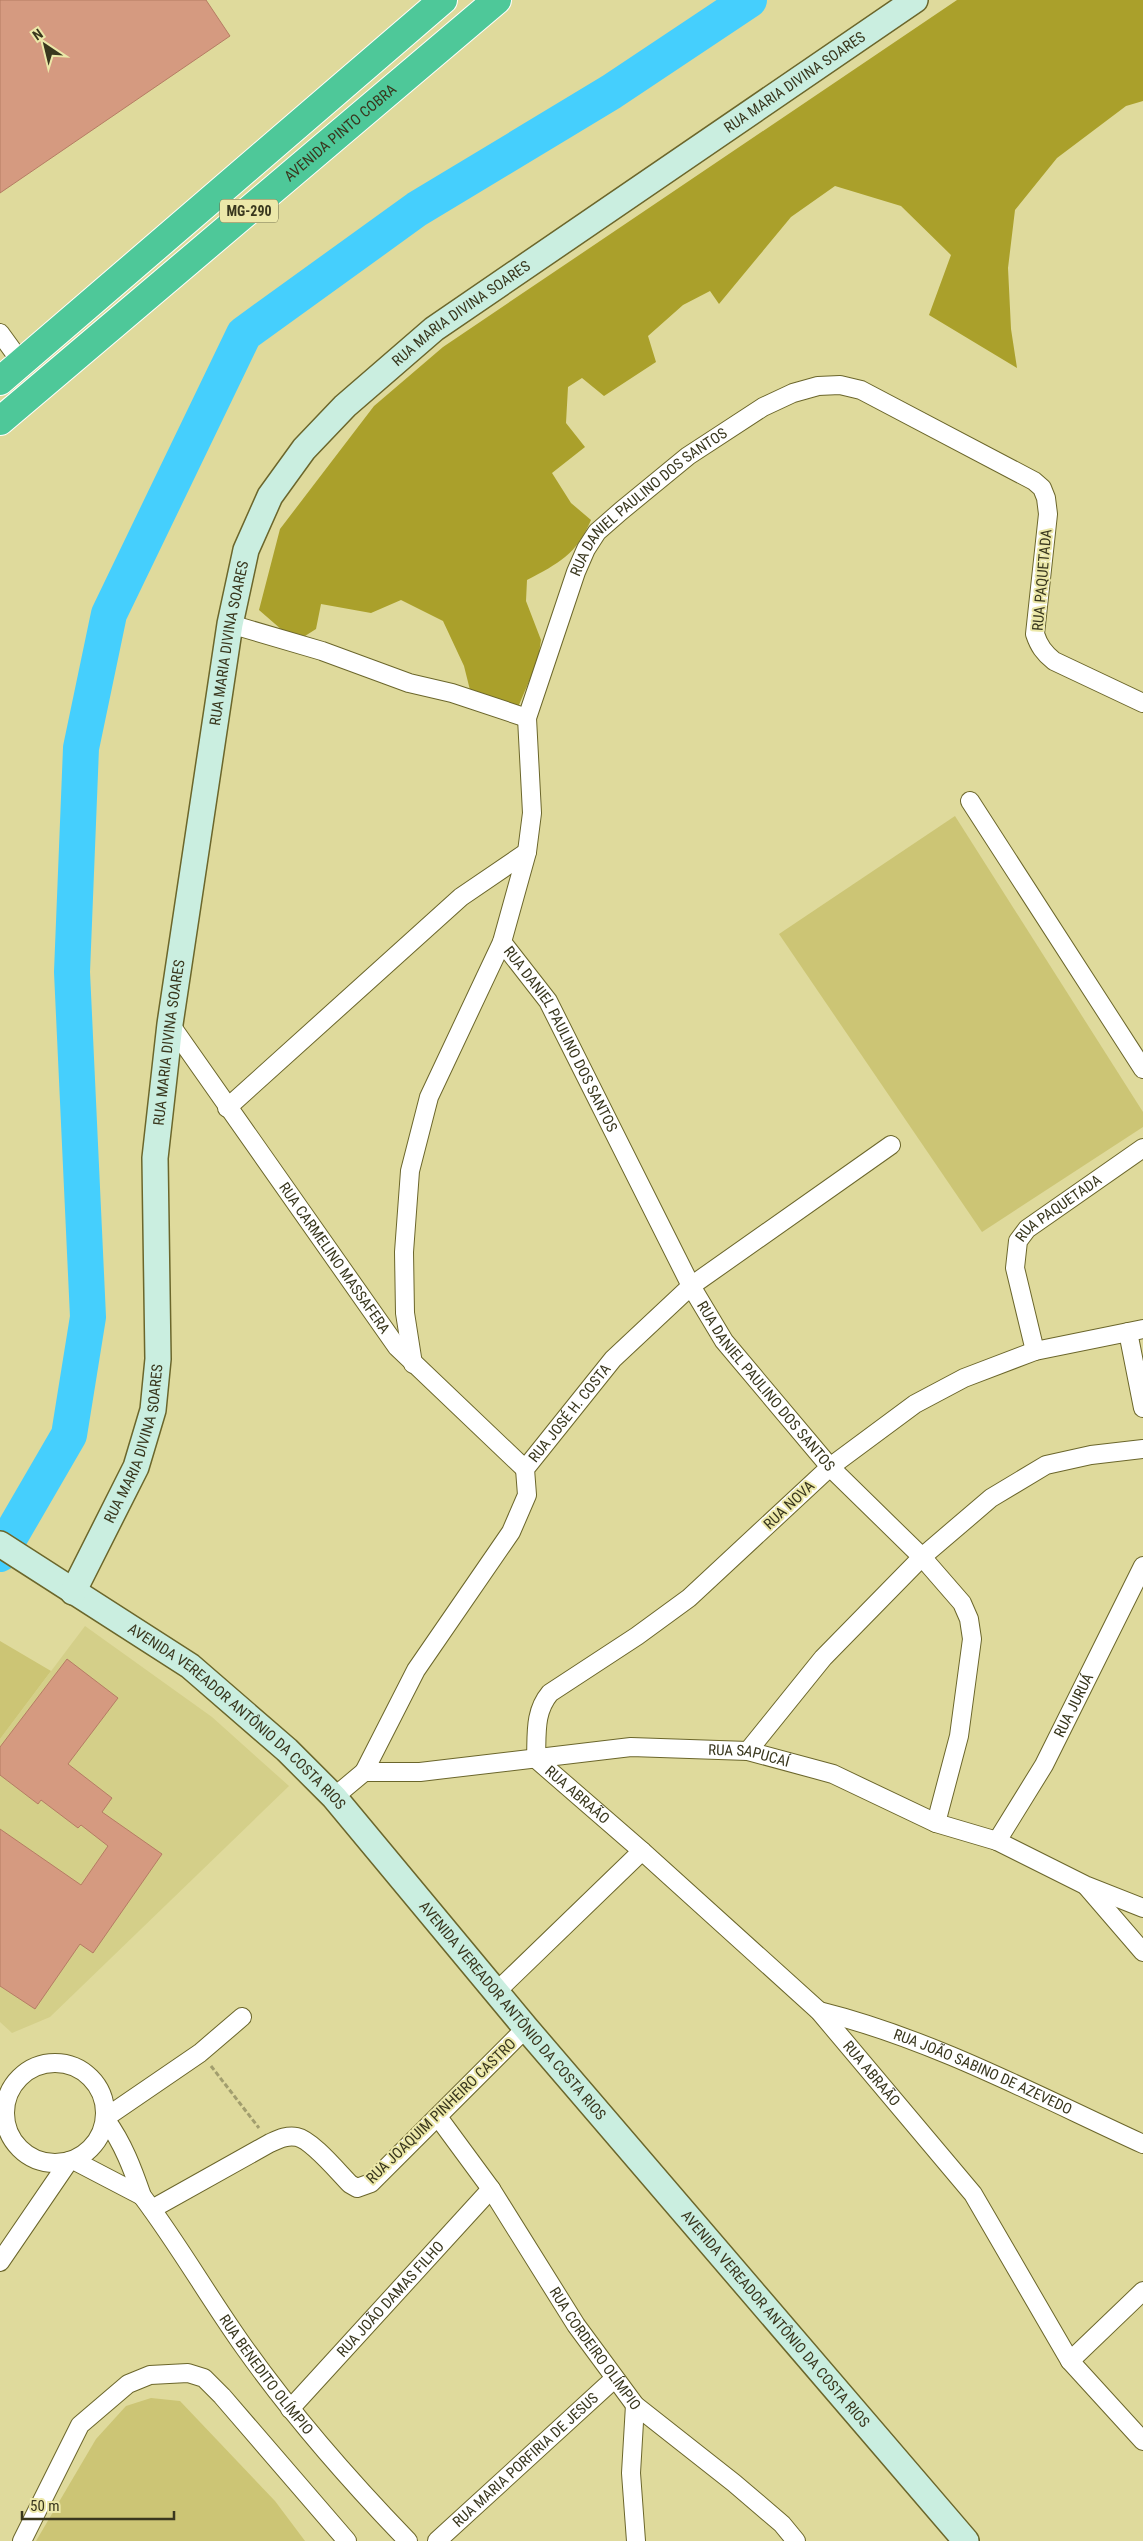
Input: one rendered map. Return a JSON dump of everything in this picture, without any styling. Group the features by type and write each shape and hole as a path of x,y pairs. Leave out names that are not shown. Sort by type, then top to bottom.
{"highway":[{"name":"MG-290","path":"0,380 443,0"},
{"name":"AVENIDA PINTO COBRA","path":"0,421 497,0"}],"street":[{"name":"RUA MARIA DIVINA SOARES","path":"74,1592 136,1467 153,1410 158,1359 156,1158 170,1024 230,624 246,550 270,496 304,449 345,406 434,329 916,0"},
{"path":"0,332 21,362"},
{"name":"RUA DANIEL PAULINO DOS SANTOS","path":"413,1364 405,1313 404,1252 410,1171 428,1097 502,942 527,852 532,814 528,718 576,572 586,549 597,532 688,456 764,407 793,392 818,386 840,385 860,390 1034,480 1042,488 1046,498 1048,514"},
{"name":"RUA PAQUETADA","path":"1048,514 1035,634 1044,654 1054,661 1143,703"},
{"path":"230,624 322,651 409,683 452,693 471,701 528,718"},
{"path":"970,802 1143,1069"},
{"path":"227,1108 461,897 527,852"},
{"name":"RUA DANIEL PAULINO DOS SANTOS","path":"502,942 548,1001 691,1286 724,1341 830,1467 922,1557 962,1603 969,1619 972,1639 959,1736 936,1824"},
{"name":"RUA CARMELINO MASSAFERA","path":"170,1024 227,1108 397,1347 525,1469"},
{"name":"RUA JOSÉ H. COSTA","path":"364,1772 416,1670 511,1532 528,1495 525,1469 613,1359 691,1286 891,1146"},
{"name":"RUA PAQUETADA","path":"1035,1351 1016,1268 1018,1241 1027,1229 1143,1148"},
{"path":"1136,1331 1143,1408"},
{"name":"RUA NOVA","path":"536,1759 538,1714 542,1703 550,1693 637,1636 689,1598 830,1467 915,1404 964,1378 1035,1351 1136,1331"},
{"path":"748,1751 823,1658 922,1557 991,1498 1046,1465 1092,1455 1143,1449"},
{"name":"AVENIDA VEREADOR ANTÔNIO DA COSTA RIOS","path":"0,1544 190,1666 287,1750 334,1797 526,2028 966,2541"},
{"name":"RUA JURUÁ","path":"997,1842 1044,1764 1143,1566"},
{"name":"RUA SAPUCAÍ","path":"364,1772 420,1772 631,1746 748,1751 833,1774 936,1824 997,1842 1085,1885 1143,1908"},
{"name":"RUA ABRAÃO","path":"536,1759 642,1851 819,2011 973,2194 1070,2361 1143,2441"},
{"path":"334,1797 364,1772"},
{"path":"496,1992 642,1851"},
{"path":"1085,1885 1143,1952"},
{"name":"RUA JOÃO SABINO DE AZEVEDO","path":"819,2011 866,2023 958,2060 1143,2144"},
{"path":"105,2119 125,2107 200,2053 242,2017"},
{"name":"RUA JOAQUIM PINHEIRO CASTRO","path":"147,2203 270,2142 286,2137 299,2137 308,2143 357,2188 371,2183 526,2028"},
{"path":"60,2062 75,2066 88,2075 99,2087 104,2102 105,2119 98,2139 87,2151 71,2160 54,2163 37,2160 23,2152 12,2140 6,2126 4,2110 8,2094 16,2080 28,2070 43,2063 60,2062"},
{"name":"RUA CORDEIRO OLÍMPIO","path":"438,2117 491,2189 576,2325 614,2380 635,2405 734,2483 782,2524 796,2541"},
{"name":"RUA BENEDITO OLÍMPIO","path":"105,2119 113,2130 147,2203 244,2347 290,2409 402,2540"},
{"path":"0,2262 71,2160"},
{"name":"RUA BENEDITO OLÍMPIO","path":"71,2160 147,2203"},
{"name":"RUA JOÃO DAMAS FILHO","path":"290,2409 491,2189"},
{"path":"1070,2361 1143,2291"},
{"path":"22,2541 80,2425 128,2384 150,2376 188,2373 204,2378 222,2396 347,2541"},
{"name":"RUA MARIA PORFIRIA DE JESUS","path":"437,2541 614,2380"},
{"path":"635,2405 631,2473 636,2541"}],"path":[{"path":"200,2053 270,2142"}],"shaded area":[{"path":"957,0 1143,0 1143,101 1126,106 1057,158 1015,210 1008,268 1011,329 1017,368 929,315 951,255 901,206 835,186 791,217 719,304 710,291 683,305 648,336 656,362 604,396 582,378 568,387 566,423 585,447 552,473 571,503 591,520 573,550 557,563 527,580 526,601 541,640 538,660 516,712 471,694 464,666 443,621 401,600 371,613 321,604 316,629 305,636 282,630 259,610 280,529 374,406 443,347"},
{"path":"955,816 1143,1112 1143,1127 982,1232 779,934"},
{"path":"85,1626 212,1717 289,1786 50,2017 12,2033 0,2022 0,1739"},
{"path":"0,1641 51,1671 0,1739"},
{"path":"151,2398 180,2401 275,2501 305,2541 36,2541 96,2439 126,2406"}],"building":[{"path":"0,0 206,0 230,36 0,193"},
{"path":"67,1659 118,1698 68,1764 112,1798 102,1812 162,1854 93,1953 80,1944 35,2009 0,1986 0,1829 81,1885 108,1846 81,1825 78,1828 41,1800 38,1804 0,1775 0,1747"}],"waterway":[{"path":"0,1554 69,1435 88,1317 72,972 81,748 109,614 244,334 417,209 611,92 749,0"}]}
